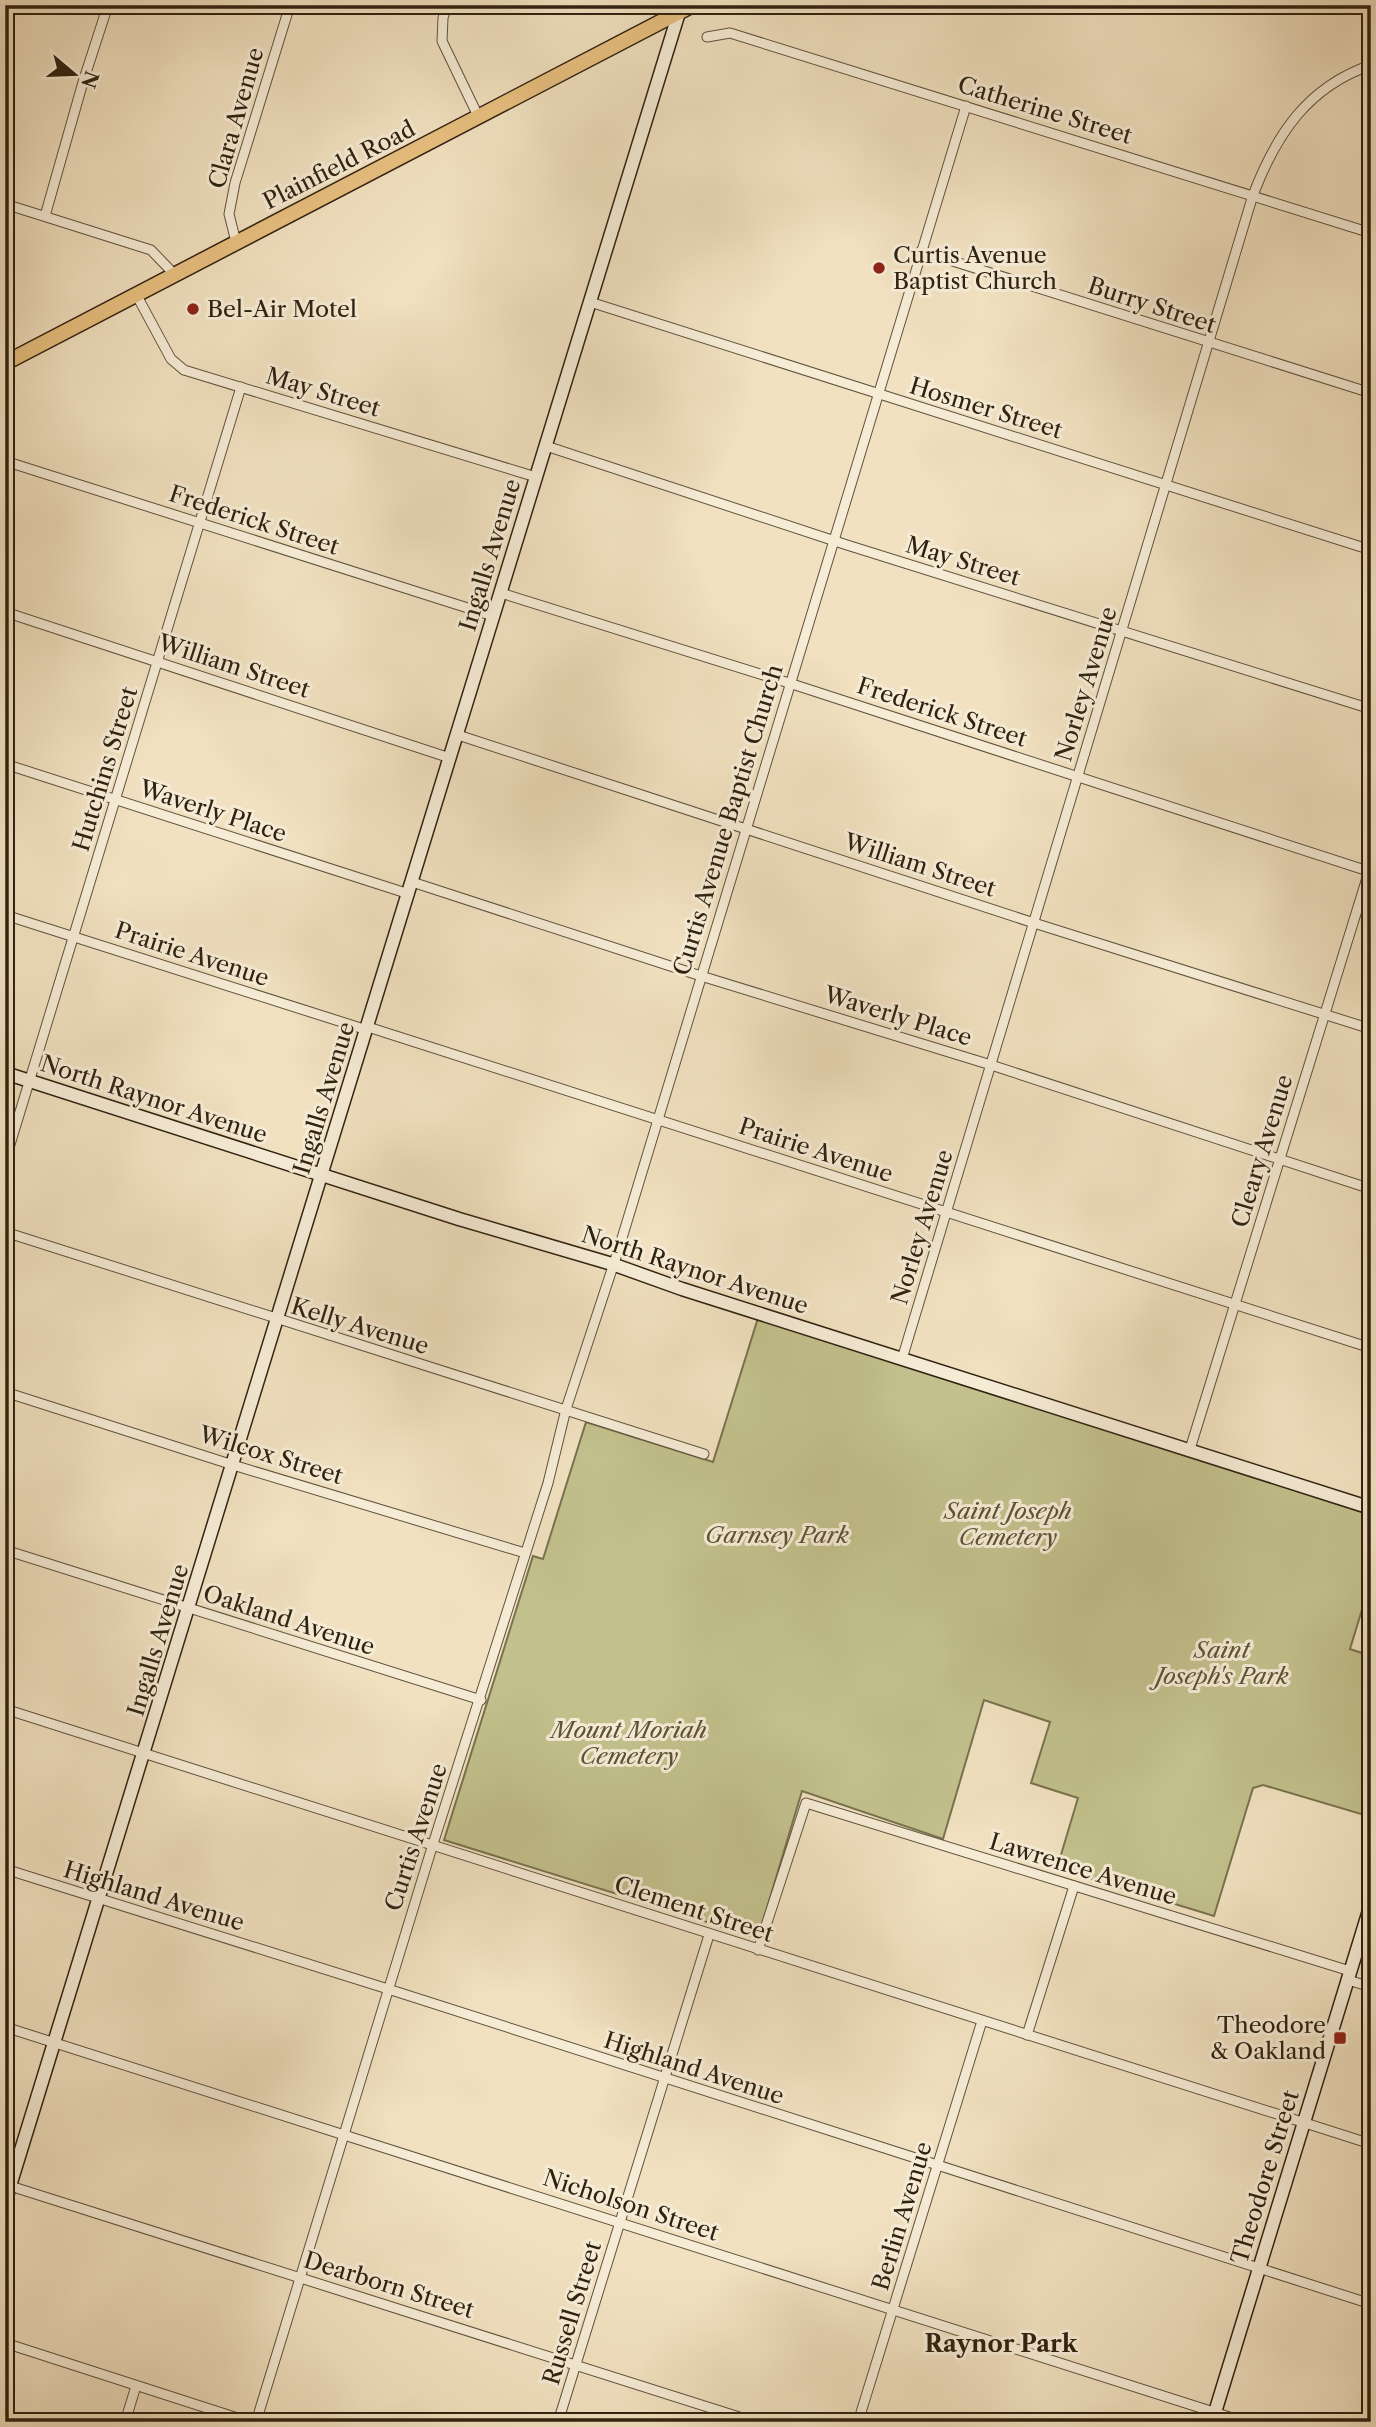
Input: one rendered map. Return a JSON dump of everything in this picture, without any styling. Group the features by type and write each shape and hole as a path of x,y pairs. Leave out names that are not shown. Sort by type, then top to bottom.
{"main road":[{"name":"Plainfield Road","path":"5,363 479,118 680,9 693,5"}],"street":[{"path":"45,216 108,5"},
{"name":"Clara Avenue","path":"236,242 229,214 235,183 289,5"},
{"path":"447,5 443,18 442,41 479,118"},
{"name":"Ingalls Avenue","path":"5,2202 680,9"},
{"name":"Catherine Street","path":"707,37 730,33 1371,233"},
{"name":"Norley Avenue","path":"902,1359 1254,195 1269,155 1293,118 1323,91 1356,70 1371,65"},
{"name":"Curtis Avenue Baptist Church","path":"611,1264 619,1248 966,106"},
{"path":"5,204 151,250 175,275"},
{"name":"Burry Street","path":"921,251 1371,393"},
{"name":"May Street","path":"137,296 170,359 184,370 536,477"},
{"name":"Hosmer Street","path":"590,302 1371,550"},
{"name":"Hutchins Street","path":"5,1161 241,387"},
{"name":"May Street","path":"546,446 833,540 1371,709"},
{"name":"Frederick Street","path":"5,458 11,463 493,617"},
{"name":"Frederick Street","path":"501,593 1370,869"},
{"name":"William Street","path":"5,612 450,758"},
{"name":"William Street","path":"458,735 1034,923 1371,1029"},
{"name":"Waverly Place","path":"5,764 991,1065 1371,1189"},
{"name":"Cleary Avenue","path":"1190,1449 1370,869"},
{"name":"Prairie Avenue","path":"5,915 657,1119 1371,1348"},
{"name":"North Raynor Avenue","path":"5,1073 322,1176 611,1264 682,1289 1371,1507"},
{"name":"Kelly Avenue","path":"5,1232 278,1321 704,1454"},
{"name":"Curtis Avenue","path":"256,2422 433,1844 548,1483 566,1409 611,1264"},
{"name":"Wilcox Street","path":"5,1392 233,1465 526,1553"},
{"name":"Oakland Avenue","path":"5,1550 481,1700"},
{"name":"Clement Street","path":"5,1709 1371,2144"},
{"name":"Lawrence Avenue","path":"758,1950 806,1803 1349,1975"},
{"name":"Highland Avenue","path":"5,1869 1371,2304"},
{"path":"1027,2035 1074,1886"},
{"name":"Theodore Street","path":"1213,2417 1371,1905"},
{"name":"Russell Street","path":"558,2422 709,1935"},
{"path":"1349,1975 1371,1987"},
{"name":"Berlin Avenue","path":"858,2422 982,2021"},
{"name":"Nicholson Street","path":"5,2027 893,2309 1213,2417 1245,2422"},
{"name":"Dearborn Street","path":"8,2186 755,2422"},
{"path":"5,2343 250,2422"},
{"path":"125,2422 136,2386"}],"green space":[{"path":"758,1318 1371,1515 1371,1580 1350,1649 1371,1656 1371,1817 1263,1785 1253,1788 1214,1916 1057,1868 1078,1798 1031,1783 1050,1722 984,1700 943,1839 802,1791 758,1938 444,1840 533,1556 543,1559 586,1422 713,1462"}],"place":[{"name":"Curtis Avenue Baptist Church","path":"879,268"},
{"name":"Bel-Air Motel","path":"193,309"},
{"name":"Theodore & Oakland","path":"1340,2038"}],"district":[{"name":"Raynor Park","path":"1001,2343"}],"park label":[{"name":"Saint Joseph Cemetery","path":"1008,1524"},
{"name":"Garnsey Park","path":"777,1535"},
{"name":"Saint Joseph's Park","path":"1222,1663"},
{"name":"Mount Moriah Cemetery","path":"629,1743"}]}
